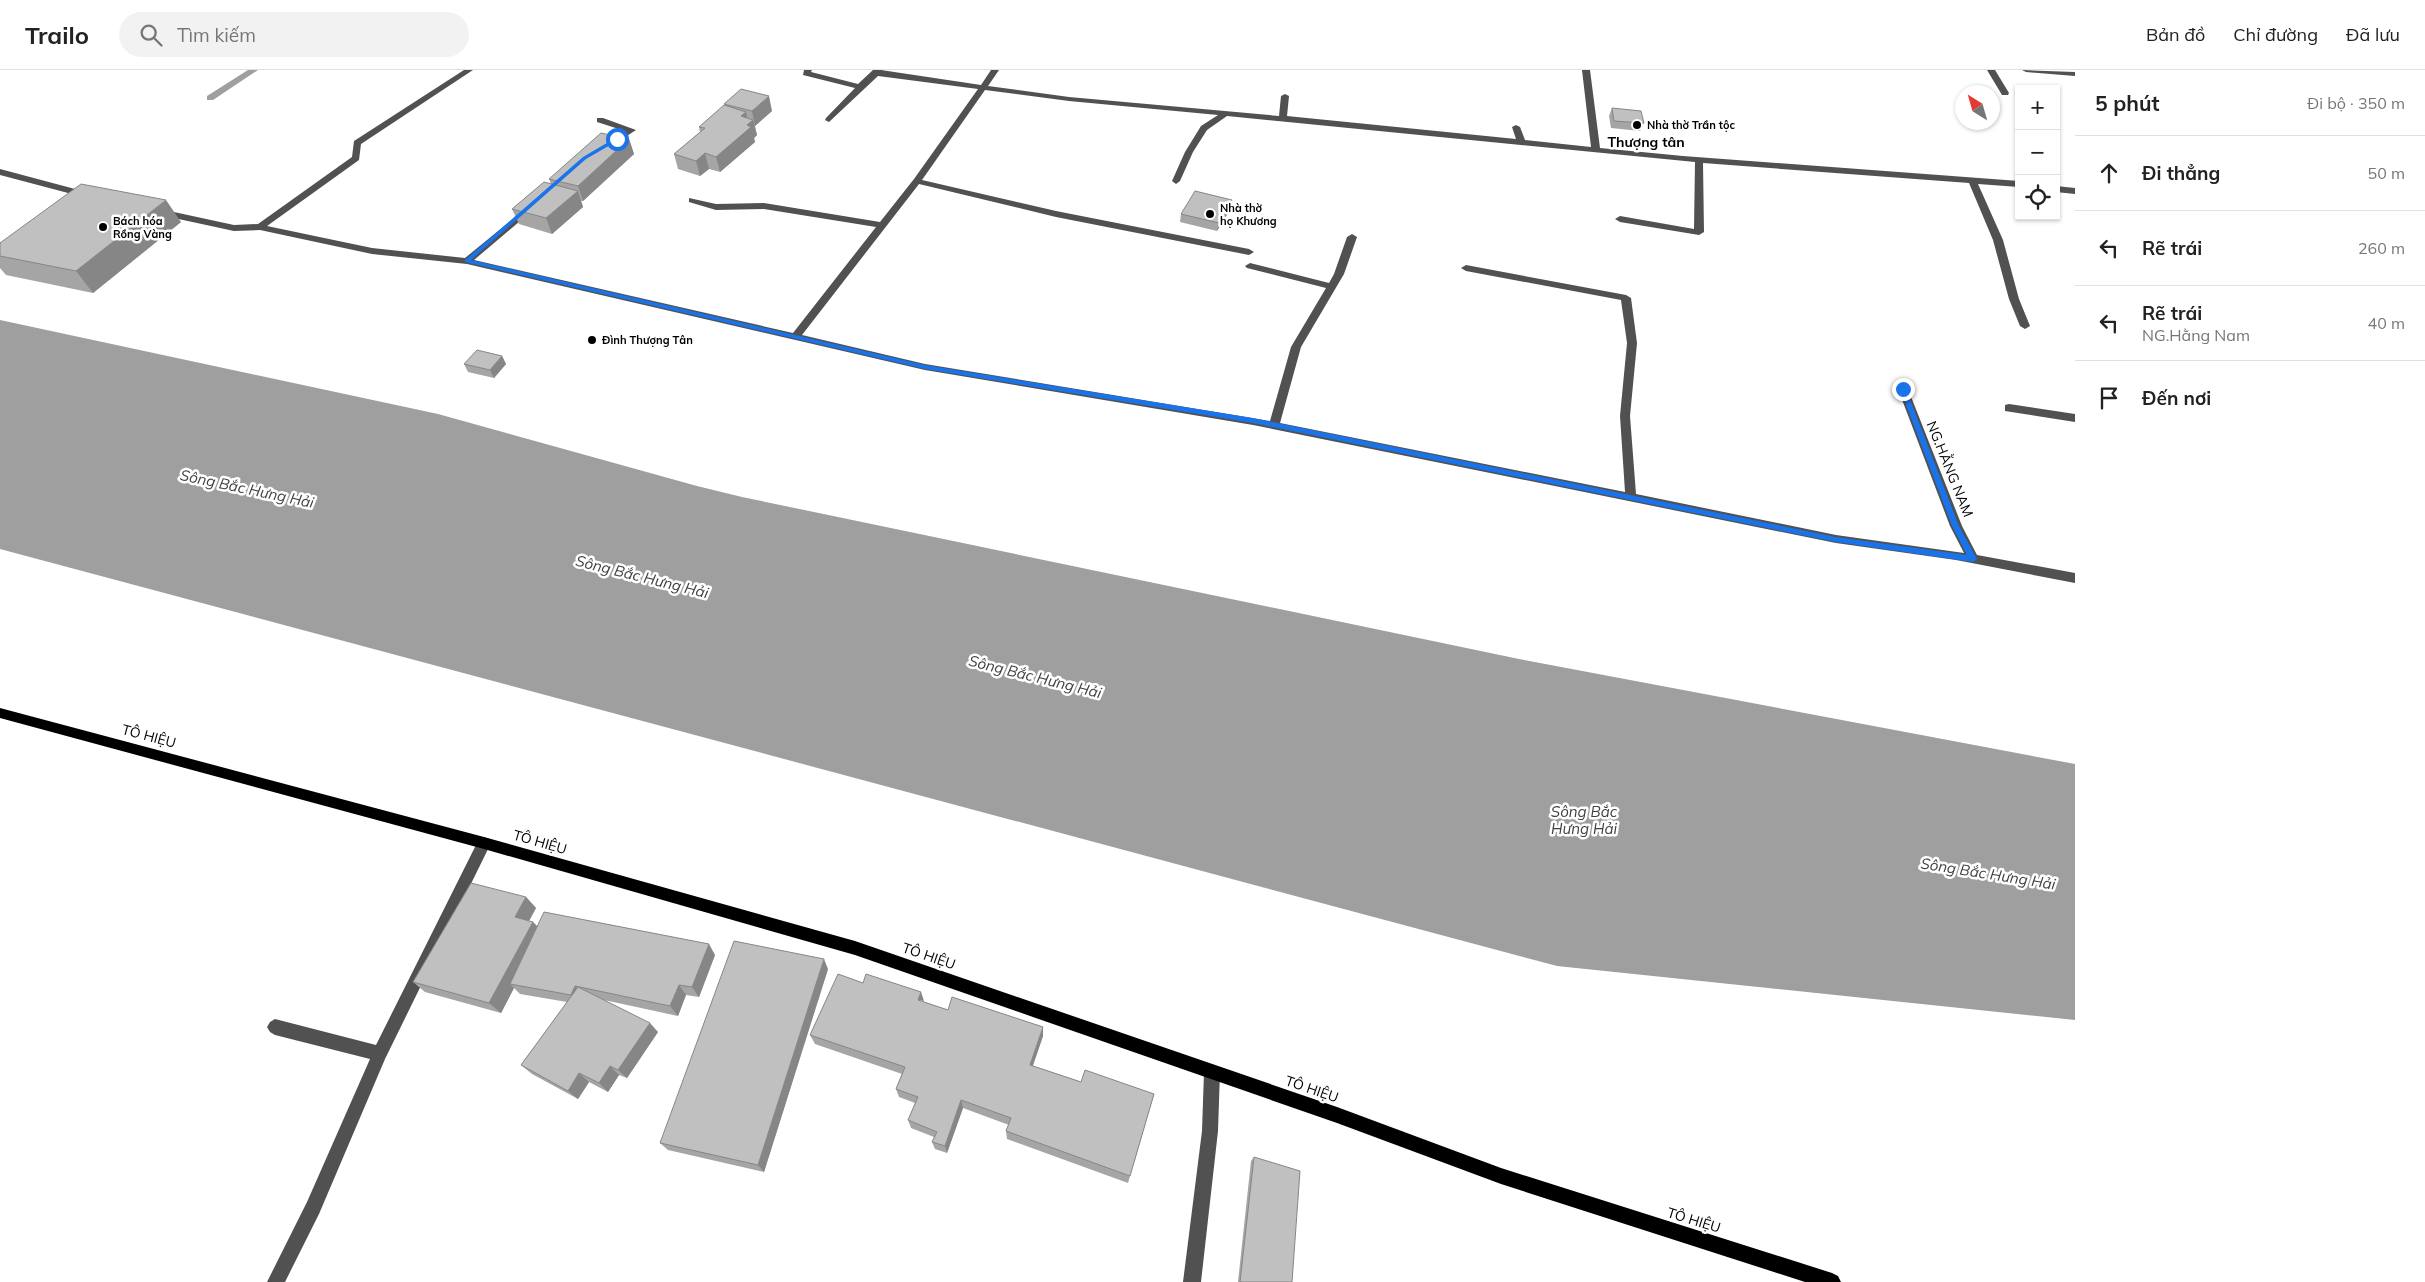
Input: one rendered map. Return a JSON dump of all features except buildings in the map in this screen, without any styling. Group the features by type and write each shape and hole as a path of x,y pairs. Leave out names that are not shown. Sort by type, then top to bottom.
{"main road":[{"name":"TÔ HIỆU","path":"0,713 484,843 855,948 1337,1115 1501,1176 1832,1282"}],"street":[{"path":"260,227 356,158 358,143 469,70"},
{"path":"808,70 806,73 860,87"},
{"path":"795,337 917,181 994,70"},
{"path":"1586,70 1596,150"},
{"path":"1991,70 2005,92"},
{"path":"2026,70 2075,74"},
{"path":"829,120 877,72 1069,100 1283,118 1699,160 2015,184"},
{"path":"1283,118 1284,96"},
{"path":"1176,181 1189,152 1204,128 1226,113"},
{"path":"600,120 632,130 601,148"},
{"path":"1516,127 1521,142"},
{"path":"1620,218 1699,232 1699,160"},
{"path":"0,172 96,197"},
{"path":"1973,180 1998,240 2014,299 2025,326"},
{"path":"917,181 1056,214 1249,252"},
{"path":"2060,189 2075,191"},
{"path":"692,200 716,207 764,206 882,225"},
{"path":"467,261 537,201"},
{"path":"150,210 234,228 260,227 372,251 467,261 925,367 1274,425 1836,540 1973,559 2075,578"},
{"path":"1274,425 1296,347 1339,274 1352,238"},
{"path":"1250,266 1332,286"},
{"path":"1466,268 1592,290 1626,298 1632,343 1625,416 1631,499"},
{"name":"NG.HẰNG NAM","path":"1903,389 1956,526 1973,559"},
{"path":"2009,408 2075,418"},
{"path":"276,1282 313,1208 380,1054 484,843"},
{"path":"275,1027 380,1054"},
{"path":"1192,1282 1210,1131 1212,1072"}],"water":[{"name":"Sông Bắc Hưng Hải","path":"0,320 438,414 742,497 1519,659 2075,764 2075,1020 1557,966 0,549"}],"waterway":[{"path":"210,98 254,70"}],"place":[{"name":"Nhà thờ Trần tộc","path":"1637,125"},
{"name":"Nhà thờ họ Khương","path":"1210,214"},
{"name":"Bách hóa Rồng Vàng","path":"103,227"},
{"name":"Đình Thượng Tân","path":"592,340"}],"district":[{"name":"Thượng tân","path":"1646,142"}],"route":[{"path":"617,139 584,158 525,212 467,261 925,367 1253,421 1836,540 1973,559 1956,526 1903,389"}]}
